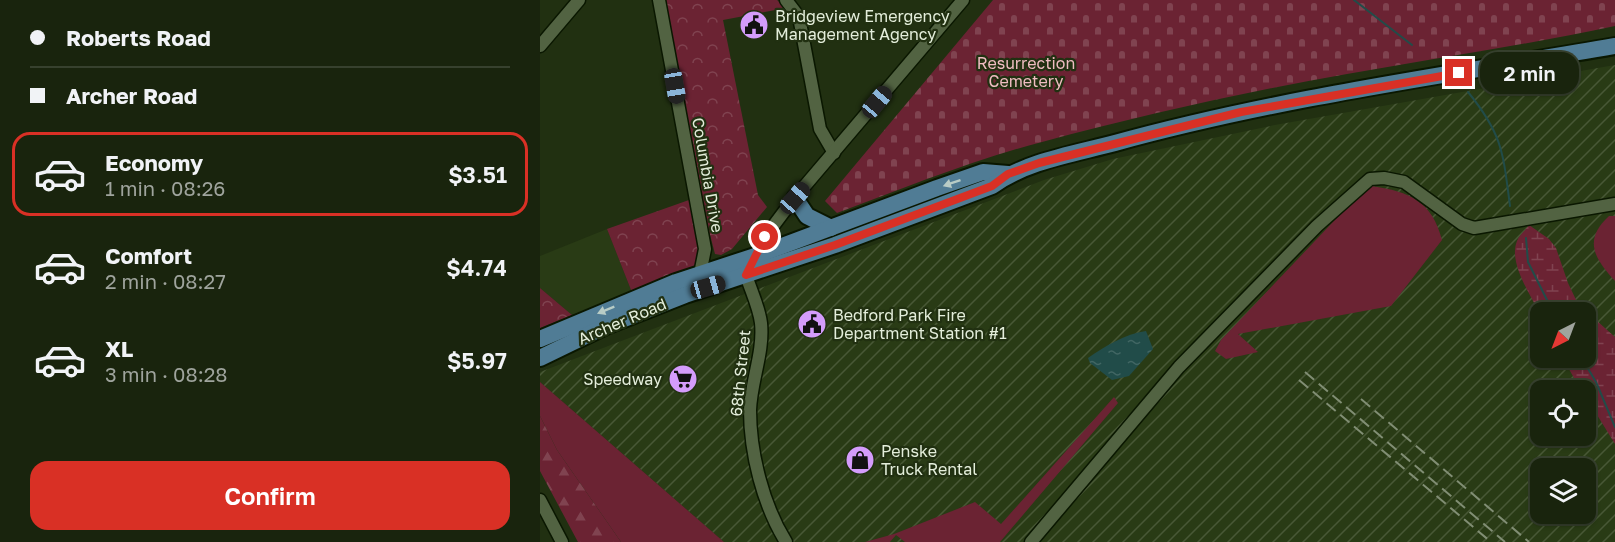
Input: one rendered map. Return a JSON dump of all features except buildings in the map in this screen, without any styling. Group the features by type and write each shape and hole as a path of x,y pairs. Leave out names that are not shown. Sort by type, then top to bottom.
{"main road":[{"name":"Archer Road","path":"540,339 700,273 758,255 983,172 1008,174 1141,136 1241,112 1615,46"},
{"name":"Archer Road","path":"540,358 606,326 685,295 835,245 992,186 1008,174"},
{"path":"795,198 807,216 831,228"}],"street":[{"path":"540,46 579,0"},
{"name":"Columbia Drive","path":"659,0 705,249 700,273"},
{"path":"786,0 799,17 820,129 834,153"},
{"path":"746,275 765,237 795,198 963,0"},
{"path":"1031,542 1179,367 1317,226 1370,179 1384,178 1404,182 1461,224 1474,228 1615,204"},
{"name":"Columbia Drive","path":"705,249 723,267"},
{"name":"68th Street","path":"746,275 762,325 751,402 751,429 762,488 786,542"},
{"path":"540,500 562,542"}],"shaded area":[{"path":"1615,65 1615,542 724,542 540,382 540,372 1044,180 1113,159 1275,125"},
{"path":"607,229 633,295 572,315 540,288 540,256"}],"green space":[{"path":"664,0 777,0 786,8 723,20 758,195 767,207 732,249 721,255 715,254 699,192"},
{"name":"Resurrection Cemetery","path":"993,0 1615,0 1615,26 1232,96 1118,123 990,157 837,213 825,201"},
{"path":"1372,186 1398,191 1418,201 1432,216 1442,240 1391,306 1238,334 1258,352 1226,359 1215,351 1221,340 1350,204"},
{"path":"689,200 700,255 698,266 633,295 607,229"},
{"path":"1609,216 1615,216 1615,281 1602,265 1594,249 1596,233"},
{"path":"1529,225 1549,239 1556,248 1577,302 1534,302 1518,269 1515,250 1518,239"},
{"path":"540,288 572,315 540,328"},
{"path":"1596,320 1615,337 1615,444 1596,413 1596,380 1575,380 1568,368 1596,368"},
{"path":"540,382 724,542 621,542 557,450 540,416"},
{"path":"1114,397 1118,403 1000,542 905,542 896,535 890,542 865,542 894,534 975,502 1001,524"},
{"path":"540,416 557,450 621,542 578,542 540,471"}],"water":[{"path":"1146,331 1153,349 1129,376 1112,380 1090,363 1088,358 1108,345"}],"waterway":[{"path":"1354,0 1412,45"},
{"path":"1468,92 1488,120 1500,145 1510,206"},
{"path":"1526,238 1528,262 1548,302"},
{"path":"1588,368 1615,427"}],"railway":[{"path":"1305,372 1505,542"},
{"path":"1299,380 1491,542"},
{"path":"1361,399 1529,542"}],"place":[{"name":"Bridgeview Emergency Management Agency","path":"754,25"},
{"name":"Bedford Park Fire Department Station #1","path":"812,324"},
{"name":"Speedway","path":"683,379"},
{"name":"Penske Truck Rental","path":"860,460"}],"route":[{"path":"765,237 746,275 835,245 992,186 1008,174 1039,163 1241,112 1459,73"}]}
